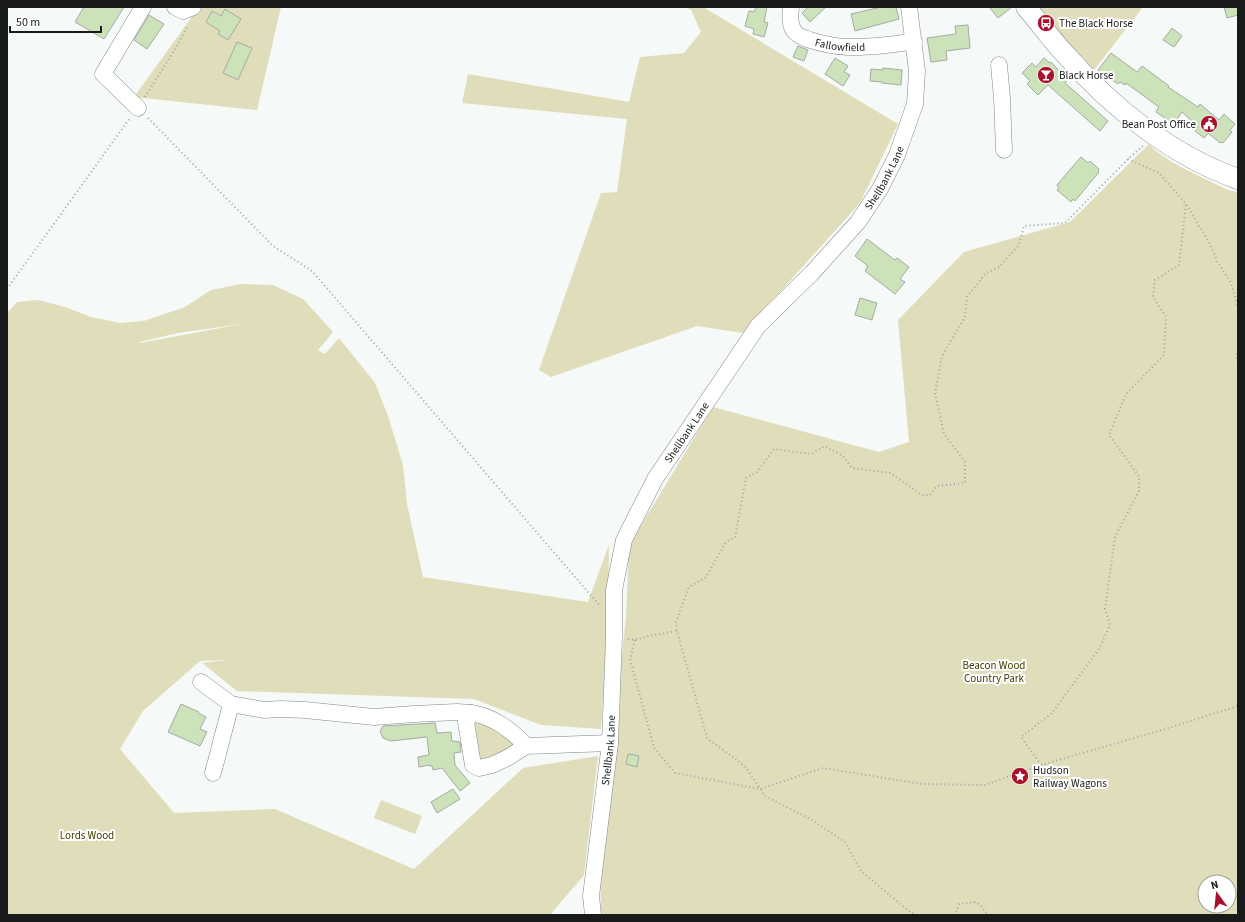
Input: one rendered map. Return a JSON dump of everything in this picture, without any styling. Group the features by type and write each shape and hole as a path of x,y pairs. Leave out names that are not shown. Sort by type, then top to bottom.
{"main road":[{"path":"1026,7 1066,56 1112,102 1151,132 1193,160 1223,174 1238,179"}],"street":[{"path":"138,108 103,74 143,7"},
{"path":"175,7 176,9 192,13"},
{"name":"Fallowfield","path":"791,7 791,22 794,32 803,38 816,42 827,45 854,48 897,45 914,42"},
{"name":"Shellbank Lane","path":"593,915 591,896 610,743 614,637 614,590 624,540 655,479 758,326 812,273 858,222 880,189 897,155 916,104 917,71 909,7"},
{"path":"999,65 1004,150"},
{"path":"201,682 231,704 264,710 281,708 374,717 457,712 471,713 485,716 495,721 526,746"},
{"path":"213,773 231,704"},
{"path":"471,713 466,722 473,764 478,768 492,765 507,758 526,746 610,743"}],"path":[{"path":"7,290 138,108 178,43 192,13"},
{"path":"138,108 273,246 312,271 596,601"},
{"path":"917,915 910,912 861,871 845,842 812,820 765,796 746,766 707,738 676,631 676,622 689,587 706,577 726,542 735,537 746,478 757,472 774,449 810,454 825,446 843,456 852,468 890,473 922,495 930,495 937,486 965,483 965,462 944,434 935,393 942,356 966,317 968,298 986,274 999,267 1019,245 1024,226 1065,223 1128,159 1148,142 1151,132"},
{"path":"1128,159 1159,173 1186,204 1210,242 1217,261 1231,283 1238,308"},
{"path":"1041,765 1021,737 1052,713 1099,649 1110,625 1104,608 1115,537 1139,491 1140,476 1109,435 1126,394 1164,355 1166,317 1153,298 1155,280 1179,265 1186,204"},
{"path":"1238,350 1236,356 1238,363"},
{"path":"676,631 635,640 630,659 654,748 675,773 760,789 823,768 922,784 985,785 1041,765 1238,706"},
{"path":"954,915 956,914 959,904 976,902 988,915"}],"green space":[{"path":"199,7 281,7 257,110 134,97","holes":["212,11 221,16 241,19 228,40 218,34 220,31 206,22","237,42 252,48 238,80 223,73"]},
{"path":"685,7 703,7 898,124 860,203 743,333 697,326 551,377 539,370 601,193 617,192 627,119 462,103 468,74 629,102 640,57 684,53 701,32 691,10"},
{"path":"1040,7 1143,7 1094,70 1066,40"},
{"name":"Beacon Wood Country Park","path":"1149,144 1164,157 1174,163 1228,190 1238,192 1238,915 601,915 600,858 626,617 629,545 713,407 879,452 909,442 898,320 964,252 1070,222"},
{"name":"Lords Wood","path":"241,284 273,285 303,299 333,332 318,350 325,354 339,338 375,383 388,416 403,465 407,504 423,577 588,602 609,545 608,623 601,729 541,725 474,699 237,691 202,663 227,660 200,661 143,711 120,749 174,813 275,809 414,869 523,768 598,756 584,875 550,915 7,915 7,313 17,302 38,300 65,307 91,317 120,323 144,321 185,307 211,290","holes":["242,324 139,342 178,333"]},
{"path":"479,719 518,743 480,764 474,723"},
{"path":"381,800 422,816 415,834 374,818"}],"building":[{"path":"84,7 124,7 104,39 75,22"},
{"path":"756,7 767,7 764,22 768,23 764,37 753,34 754,29 745,26 749,11 754,12"},
{"path":"808,7 826,7 810,22 802,13"},
{"path":"881,7 896,7 899,19 855,31 851,14"},
{"path":"989,7 1012,7 998,18"},
{"path":"1224,7 1238,7 1238,15 1227,18"},
{"path":"225,9 241,19 228,40 218,34 220,31 206,22 212,11 221,16"},
{"path":"149,15 164,24 147,49 134,40"},
{"path":"968,25 970,48 946,51 947,60 931,62 927,38 956,34 955,26"},
{"path":"1172,28 1182,36 1174,47 1163,40"},
{"path":"237,42 252,48 238,80 223,73"},
{"path":"798,46 808,50 804,61 793,57"},
{"path":"1111,53 1137,72 1142,66 1169,86 1168,87 1198,107 1200,104 1219,120 1224,114 1235,124 1230,130 1232,132 1223,143 1220,143 1208,133 1204,138 1195,131 1198,127 1182,112 1174,124 1156,112 1159,107 1126,83 1125,85 1120,82 1118,84 1098,70"},
{"path":"835,58 848,66 844,72 850,75 843,86 825,74"},
{"path":"1044,58 1050,63 1051,62 1068,80 1065,83 1108,121 1100,131 1048,85 1038,95 1027,84 1030,81 1022,73 1032,63 1036,67"},
{"path":"883,68 902,70 901,85 870,81 871,69 883,70"},
{"path":"1081,157 1088,163 1090,161 1099,169 1099,172 1075,201 1073,199 1071,202 1057,190 1059,188 1057,185"},
{"path":"867,239 895,260 897,258 909,267 900,279 905,282 895,294 865,271 868,266 855,256"},
{"path":"860,298 877,303 872,320 855,315"},
{"path":"181,704 199,712 198,713 206,717 200,729 207,732 200,746 168,732"},
{"path":"435,723 437,733 451,732 452,741 460,742 461,752 454,753 455,765 470,783 460,791 442,768 433,770 432,766 430,765 419,767 418,757 429,755 427,737 391,741 383,738 380,731 383,726"},
{"path":"628,754 639,756 637,767 626,764"},
{"path":"453,789 460,799 437,813 431,802"}],"place":[{"name":"The Black Horse","path":"1046,23"},
{"name":"Black Horse","path":"1046,75"},
{"name":"Bean Post Office","path":"1209,124"},
{"name":"Hudson Railway Wagons","path":"1020,776"}]}
